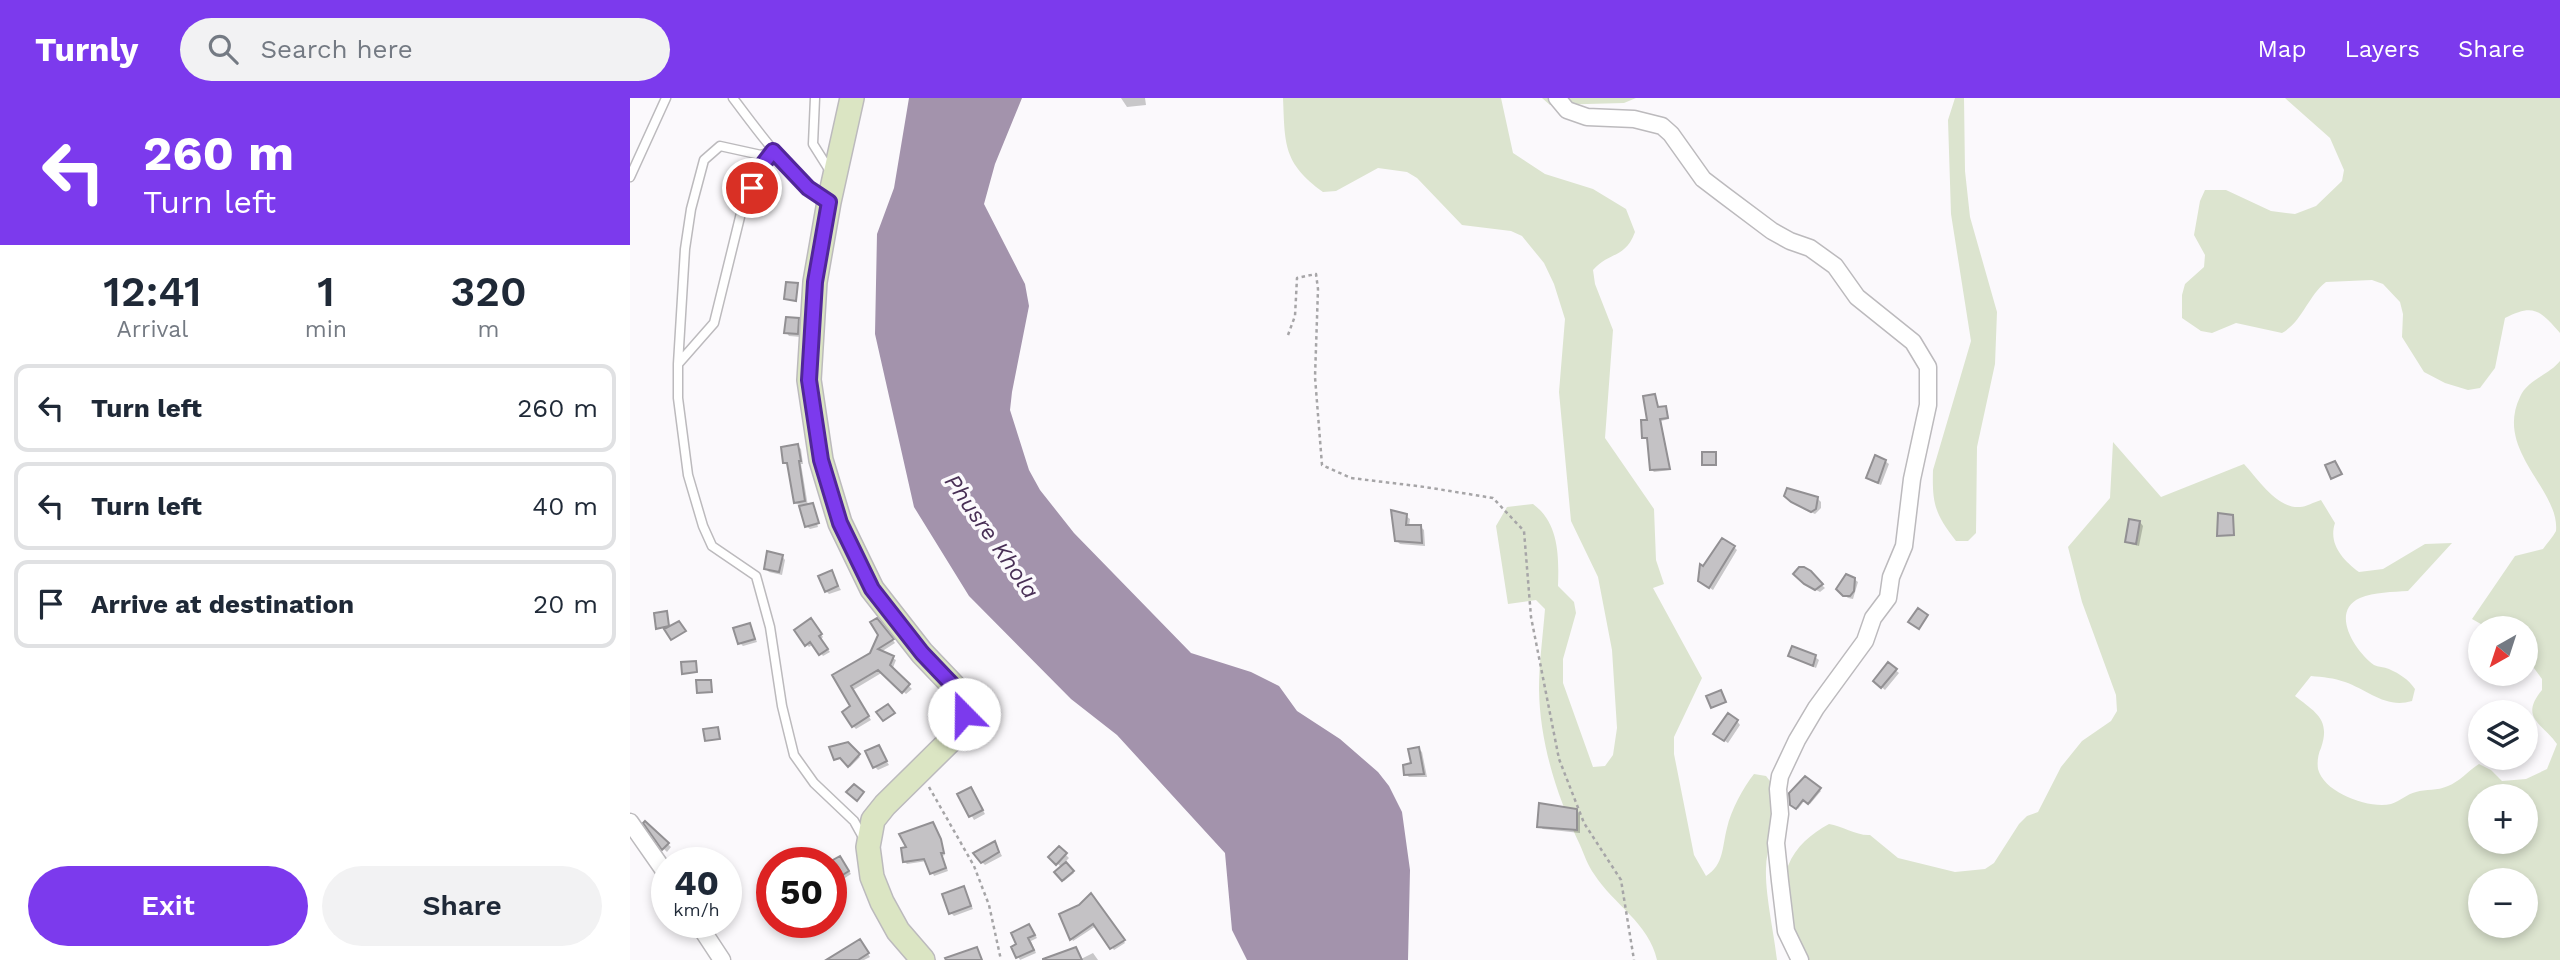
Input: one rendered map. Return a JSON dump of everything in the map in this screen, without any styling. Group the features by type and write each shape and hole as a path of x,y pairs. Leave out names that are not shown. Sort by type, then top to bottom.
{"main road":[{"path":"852,98 815,282 809,380 821,460 840,523 872,589 922,653 963,696 964,714 959,732 873,820 868,847 872,877 882,902 898,931 923,960"}],"street":[{"path":"1557,98 1567,110 1587,117 1634,119 1662,126 1671,134 1703,179 1772,231 1810,248 1835,266 1857,297 1913,342 1928,367 1928,405 1912,479 1904,546 1891,577 1888,598 1873,618 1865,641 1842,669 1810,719 1780,776 1780,814 1776,843 1780,881 1786,931 1800,960"},
{"path":"630,822 651,852"},
{"path":"708,938 722,960"}],"lane":[{"path":"630,177 666,98"},
{"path":"733,98 773,151 808,188 829,202"},
{"path":"815,98 813,144 835,179"},
{"path":"773,151 761,155 720,146 704,160 691,209 685,249 678,364 678,398 688,475 703,526 712,546 756,576 770,627 782,706 794,755 814,783 854,821 868,847"},
{"path":"678,364 714,323 741,213 764,163 773,151"}],"path":[{"path":"1288,335 1295,316 1297,278 1316,274 1318,289 1315,377 1322,465 1351,478 1493,498 1524,531 1531,617 1559,759 1584,823 1621,880 1634,960"},
{"path":"920,772 974,866 989,905 1001,960"}],"green space":[{"path":"1283,98 1501,98 1513,153 1545,174 1593,189 1626,209 1635,232 1631,241 1622,251 1593,270 1595,284 1613,330 1605,438 1654,509 1656,560 1664,584 1653,588 1702,678 1674,737 1674,754 1694,855 1706,876 1719,861 1731,814 1754,774 1766,776 1773,786 1777,809 1767,857 1766,879 1777,960 1657,960 1653,947 1639,924 1592,871 1557,789 1546,750 1540,710 1545,609 1536,600 1508,604 1496,526 1507,507 1533,504 1542,512 1553,530 1558,586 1574,602 1576,613 1563,659 1563,683 1593,767 1605,766 1613,755 1617,728 1612,650 1598,577 1571,521 1559,392 1565,319 1544,263 1522,236 1511,231 1462,225 1417,178 1407,172 1378,168 1336,191 1323,192 1300,172 1293,162 1284,128"},
{"path":"1542,98 1636,98 1624,103 1550,105"},
{"path":"1955,98 1964,98 1965,171 1970,217 1997,312 1995,364 1977,447 1976,533 1968,541 1956,541 1943,523 1934,500 1933,482 1933,470 1971,341 1951,214 1948,120"},
{"path":"2285,98 2560,98 2560,333 2535,311 2522,311 2505,318 2495,368 2480,388 2468,390 2445,383 2424,372 2402,337 2403,314 2400,302 2383,284 2372,280 2326,282 2314,294 2295,322 2282,333 2236,323 2212,333 2201,331 2182,318 2185,284 2204,267 2205,255 2194,235 2200,201 2205,190 2226,190 2271,211 2295,214 2316,206 2342,181 2344,170 2330,138"},
{"path":"2560,361 2560,960 1807,960 1792,927 1784,888 1791,859 1810,836 1829,824 1870,835 1898,858 1955,872 1985,869 1994,863 2019,824 2027,816 2038,812 2061,767 2082,741 2111,721 2117,711 2116,695 2082,602 2068,547 2110,498 2113,442 2161,497 2244,464 2269,492 2284,503 2300,507 2321,500 2335,523 2333,531 2338,551 2359,572 2383,569 2425,544 2452,543 2408,591 2365,596 2351,604 2347,613 2346,622 2353,642 2374,665 2387,668 2410,682 2415,689 2412,701 2385,701 2353,685 2311,676 2295,696 2315,712 2322,723 2324,738 2318,755 2318,769 2322,778 2338,792 2360,801 2382,805 2391,804 2416,792 2448,786 2471,770 2491,770 2502,781 2526,779 2547,769 2557,744 2538,723 2538,700 2535,700 2542,690 2542,679 2538,674 2538,616 2474,616 2515,556 2543,549 2556,531 2555,515 2521,452 2515,435 2514,417 2520,397 2533,382"}],"water":[{"name":"Phusre Khola","path":"909,98 1022,98 995,164 984,204 1025,284 1029,306 1010,410 1029,470 1040,490 1074,533 1191,653 1251,672 1279,686 1297,711 1340,739 1378,772 1389,786 1402,812 1410,870 1408,960 1247,960 1232,930 1225,853 1117,735 1071,699 969,596 914,507 875,334 877,234 894,188"}],"building":[{"path":"786,282 798,283 796,301 784,299"},
{"path":"786,317 799,318 798,334 784,333"},
{"path":"1655,394 1658,407 1666,406 1668,418 1660,419 1670,469 1650,470 1647,438 1642,438 1641,420 1647,420 1643,396"},
{"path":"798,444 805,501 794,503 787,463 783,463 781,447"},
{"path":"1702,452 1716,452 1716,465 1702,465"},
{"path":"1875,455 1886,460 1878,483 1866,478"},
{"path":"2335,461 2342,474 2331,479 2325,465"},
{"path":"1787,488 1818,497 1816,509 1811,512 1791,502 1784,496"},
{"path":"813,503 819,523 805,527 799,506"},
{"path":"1391,510 1407,514 1406,525 1421,525 1422,543 1395,541"},
{"path":"2218,513 2233,515 2234,535 2217,536"},
{"path":"2129,519 2140,521 2136,544 2125,542"},
{"path":"1722,538 1735,546 1709,588 1698,581 1700,564 1703,566"},
{"path":"767,551 783,555 779,572 764,569"},
{"path":"1799,567 1811,571 1823,584 1815,590 1804,584 1793,574"},
{"path":"832,570 838,586 825,592 818,576"},
{"path":"1846,574 1855,578 1854,591 1850,596 1843,596 1836,589"},
{"path":"1918,608 1928,615 1919,629 1908,622"},
{"path":"667,611 669,626 656,629 654,613"},
{"path":"811,618 828,649 819,655 810,642 805,646 794,630"},
{"path":"877,618 894,639 878,649 894,656 890,665 910,684 902,693 878,670 851,686 869,716 852,727 842,712 850,706 832,675 870,653 878,635 870,622"},
{"path":"679,621 686,631 671,640 664,629"},
{"path":"750,623 755,639 738,644 733,628"},
{"path":"1792,646 1816,655 1813,666 1788,656"},
{"path":"696,661 697,672 682,674 681,662"},
{"path":"1888,662 1897,669 1881,688 1873,681"},
{"path":"696,680 711,680 712,692 697,693"},
{"path":"1721,690 1726,702 1711,708 1706,696"},
{"path":"888,704 895,713 883,721 876,712"},
{"path":"1728,713 1738,720 1724,741 1713,734"},
{"path":"718,727 720,739 705,741 703,729"},
{"path":"848,742 860,754 848,767 840,758 834,760 829,747"},
{"path":"879,745 887,761 873,768 865,751"},
{"path":"1419,747 1424,774 1404,775 1403,765 1411,763 1408,749"},
{"path":"1805,776 1821,788 1808,804 1803,800 1796,809 1790,805 1789,793"},
{"path":"854,784 864,792 857,801 846,792"},
{"path":"971,787 983,810 969,817 957,794"},
{"path":"1539,803 1577,809 1577,830 1537,827"},
{"path":"645,821 669,843 660,847 643,823"},
{"path":"933,822 941,839 944,853 941,853 946,868 930,874 924,859 903,862 901,848 906,847 899,834"},
{"path":"995,841 999,852 981,863 973,853"},
{"path":"1059,846 1067,853 1056,865 1048,857"},
{"path":"1066,862 1074,871 1062,881 1054,872"},
{"path":"964,886 971,906 949,914 942,894"},
{"path":"1091,893 1125,940 1110,949 1093,924 1070,940 1059,914 1079,905"},
{"path":"1029,924 1035,935 1028,938 1034,950 1016,958 1011,947 1016,944 1011,933"},
{"path":"860,939 869,953 858,960 826,960"},
{"path":"977,947 982,960 945,958"},
{"path":"1076,947 1082,960 1043,960 1043,959"}],"route":[{"path":"752,188 773,151 808,188 829,202 815,282 809,380 821,460 840,523 872,589 922,653 963,696 964,714"}]}
